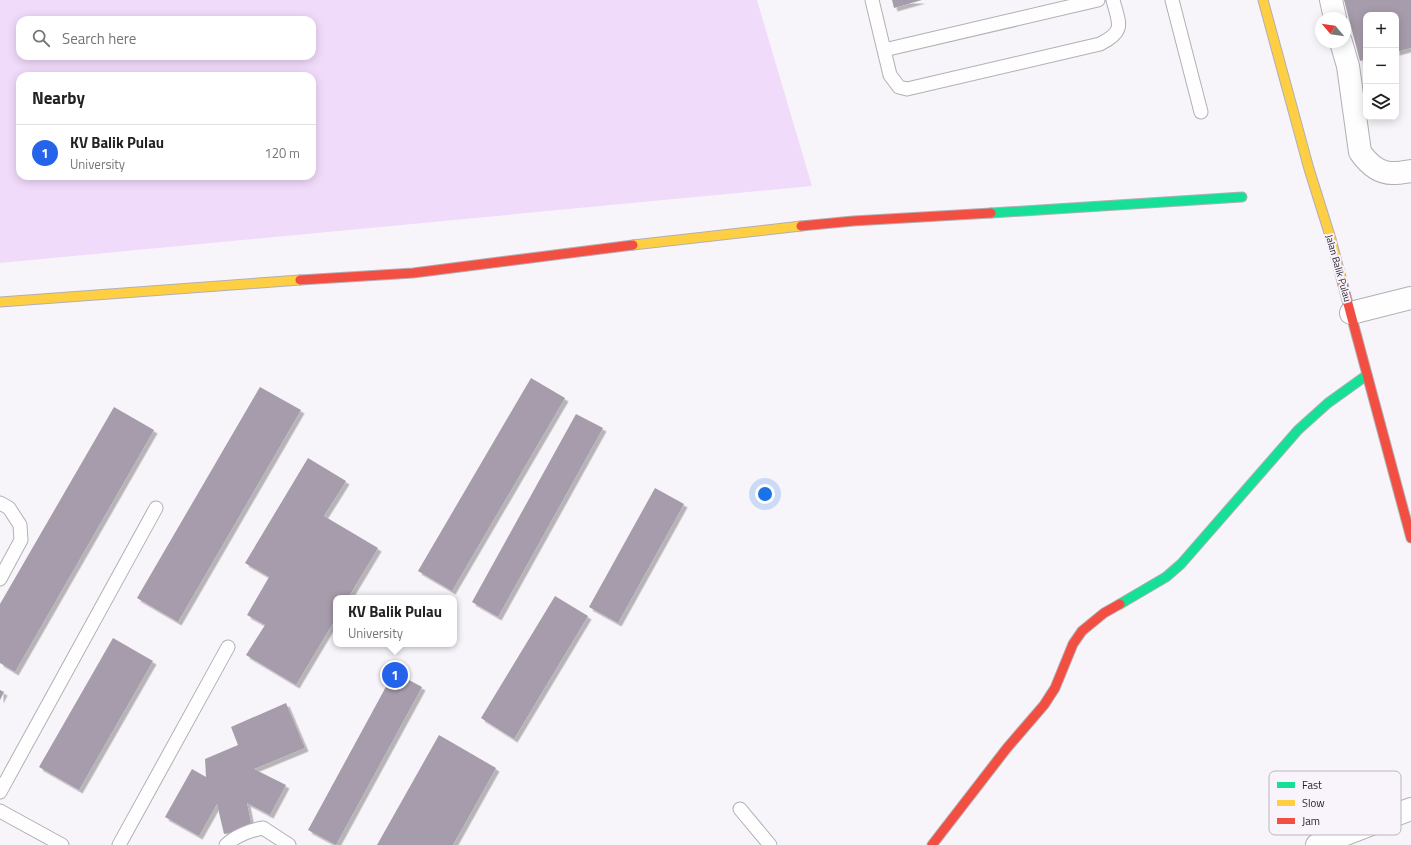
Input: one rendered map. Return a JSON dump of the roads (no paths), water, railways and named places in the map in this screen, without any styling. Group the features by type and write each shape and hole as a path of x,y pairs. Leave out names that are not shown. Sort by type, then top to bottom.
{"street":[{"name":"Jalan Balik Pulau","path":"1263,0 1309,169 1331,239 1411,538"},
{"path":"1331,0 1334,12"},
{"path":"1344,48 1348,66 1360,152 1366,160 1378,170 1391,174 1411,171"},
{"path":"0,302 413,273 696,237 853,221 1242,197"},
{"path":"1351,313 1411,298"},
{"path":"932,845 1007,748 1044,705 1055,688 1073,644 1082,632 1104,613 1166,577 1181,564 1298,430 1328,403 1367,375"},
{"path":"1401,813 1411,809"},
{"path":"1317,845 1343,835"}],"lane":[{"path":"872,0 890,75 899,87 907,89 1100,44 1114,36 1118,31 1119,24 1113,0"},
{"path":"884,50 1098,0"},
{"path":"1172,0 1201,112"},
{"path":"0,503 9,508 20,525 21,540 0,579"},
{"path":"0,792 156,508"},
{"path":"119,845 228,646"},
{"path":"740,809 770,845"},
{"path":"0,811 62,845"},
{"path":"226,845 230,841 256,829 263,828 289,845"}],"place":[{"name":"KV Balik Pulau","path":"395,675"}]}
